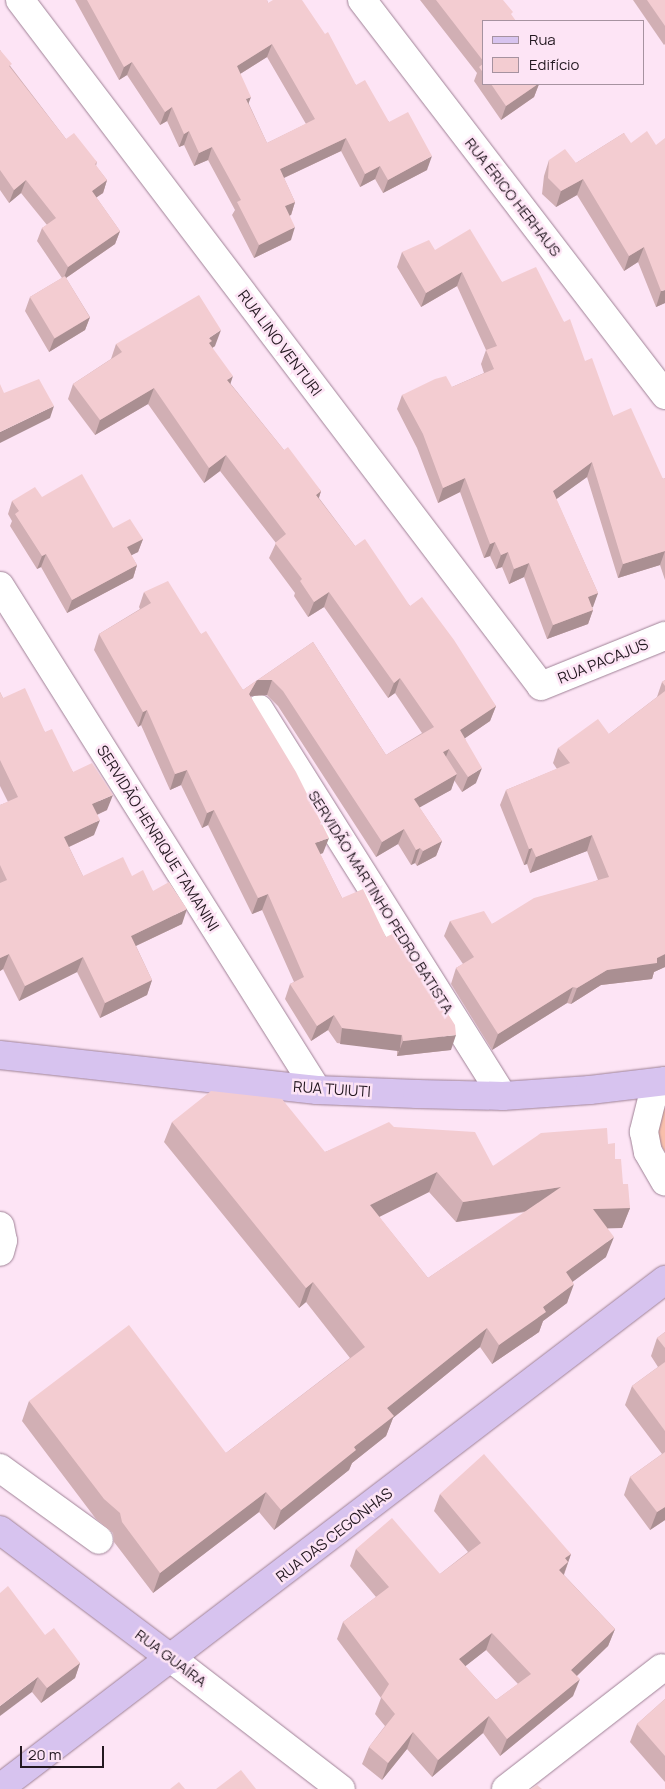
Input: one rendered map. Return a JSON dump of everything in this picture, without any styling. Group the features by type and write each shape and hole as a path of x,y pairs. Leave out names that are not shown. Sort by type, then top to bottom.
{"main road":[{"name":"RUA TUIUTI","path":"0,1055 317,1090 503,1096 590,1090 665,1081"},
{"name":"RUA DAS CEGONHAS","path":"0,1788 172,1659 665,1280"},
{"name":"RUA GUAÍRA","path":"0,1530 172,1659"}],"street":[{"name":"RUA LINO VENTURI","path":"20,0 541,686"},
{"name":"RUA ÉRICO HERHAUS","path":"362,0 665,395"},
{"name":"SERVIDÃO HENRIQUE TAMANINI","path":"0,586 317,1090"},
{"name":"RUA PACAJUS","path":"541,686 665,636"},
{"name":"SERVIDÃO MARTINHO PEDRO BATISTA","path":"259,709 503,1096"},
{"path":"665,1081 652,1099 644,1132 648,1152 665,1182"},
{"path":"0,1226 3,1241 0,1252"},
{"path":"0,1468 98,1540"},
{"name":"RUA GUAÍRA","path":"172,1659 341,1789"},
{"path":"506,1789 662,1668"}],"shaded area":[{"path":"665,1108 665,1152 657,1138 657,1119"}],"building":[{"path":"87,0 267,0 268,3 273,0 302,0 325,34 328,32 356,85 365,80 389,122 408,112 432,156 388,180 380,166 365,174 346,138 280,169 295,202 285,206 295,227 259,245 237,202 241,200 212,147 199,153 189,131 184,134 172,107 165,112 132,62 124,67","holes":["272,44 315,119 267,143 246,99 251,97 237,66"]},
{"path":"436,0 503,0 513,12 511,14 515,20 482,20 482,59"},
{"path":"647,0 665,0 665,26"},
{"path":"0,50 12,64 9,66 66,139 74,133 97,162 95,164 107,180 92,191 120,231 68,267 42,228 56,218 26,180 14,190 0,170"},
{"path":"492,85 537,85 506,106"},
{"path":"647,131 656,145 665,138 665,290 661,291 644,247 629,256 583,179 561,191 548,178 549,160 565,149 576,163 624,133 631,143"},
{"path":"470,229 502,282 536,267 564,322 570,319 585,361 592,358 613,416 631,408 663,479 665,478 665,551 623,564 592,462 553,491 598,593 588,597 593,610 553,625 529,563 514,569 508,552 501,555 495,542 490,544 465,478 443,488 423,434 402,395 435,379 446,376 452,387 494,369 486,350 497,346 462,272 426,293 402,252 429,240 435,250"},
{"path":"65,276 90,317 55,338 30,297"},
{"path":"199,295 221,330 209,338 212,341 209,343 233,376 227,380 284,450 288,447 321,491 316,495 355,546 365,539 410,606 422,597 454,640 496,706 460,730 482,768 468,777 449,749 443,752 457,774 414,799 442,841 423,851 420,848 416,850 404,829 382,842 283,691 272,680 258,680 313,642 386,755 434,727 400,678 394,683 329,592 314,602 300,581 302,579 275,543 286,534 226,455 209,468 154,388 100,420 73,384 122,352 116,344"},
{"path":"39,379 54,406 0,432 0,384 4,393"},
{"path":"82,474 113,528 130,519 143,539 127,547 137,565 72,600 46,554 42,556 15,514 19,511 12,501 35,487 42,497"},
{"path":"168,581 201,634 206,631 243,690 257,681 249,694 296,772 329,838 315,843 342,898 363,889 386,937 396,932 455,1025 456,1035 403,1041 402,1035 342,1028 334,1015 317,1026 290,984 304,977 268,894 258,898 214,810 207,813 187,770 175,774 147,710 143,712 99,634 151,603 144,592"},
{"path":"25,688 45,732 52,729 73,772 92,763 113,795 92,804 100,820 64,837 83,876 123,857 132,876 143,870 153,891 169,882 187,909 131,936 152,980 105,1003 83,957 25,986 9,954 0,958 0,883 7,880 0,865 0,805 18,797 0,760 0,692 3,698"},
{"path":"665,691 665,954 657,958 657,963 607,970 577,988 573,987 498,1034 456,968 474,957 450,921 484,911 492,924 534,898 609,877 592,835 536,857 532,848 529,849 506,790 570,763 558,748 598,719 609,734"},
{"path":"211,1091 282,1099 325,1152 389,1122 394,1127 475,1132 493,1166 541,1133 607,1128 608,1144 615,1143 615,1159 621,1159 623,1184 628,1184 630,1208 593,1209 614,1237 566,1272 574,1284 543,1307 546,1312 499,1345 487,1328 387,1408 394,1416 354,1447 356,1450 281,1510 266,1492 160,1573 122,1522 120,1513 104,1499 29,1401 129,1325 226,1453 365,1347 313,1282 306,1288 172,1122","holes":["437,1172 463,1202 561,1187 428,1278 370,1205"]},
{"path":"665,1332 665,1348 657,1338"},
{"path":"665,1362 665,1431 632,1386"},
{"path":"665,1452 665,1507 657,1512 630,1477"},
{"path":"484,1454 571,1554 565,1558 568,1562 559,1570 615,1629 571,1670 580,1679 507,1739 489,1716 438,1760 413,1732 388,1763 369,1747 395,1714 381,1697 389,1684 343,1622 389,1587 356,1549 392,1518 440,1574 481,1543 440,1494","holes":["492,1633 531,1674 496,1700 459,1659"]},
{"path":"8,1586 45,1635 54,1628 80,1663 47,1688 38,1677 0,1706 0,1593"},
{"path":"665,1699 665,1756 637,1724"},
{"path":"241,1770 256,1789 216,1789"},
{"path":"179,1782 185,1789 170,1789"},
{"path":"537,1785 542,1789 530,1789"}]}
